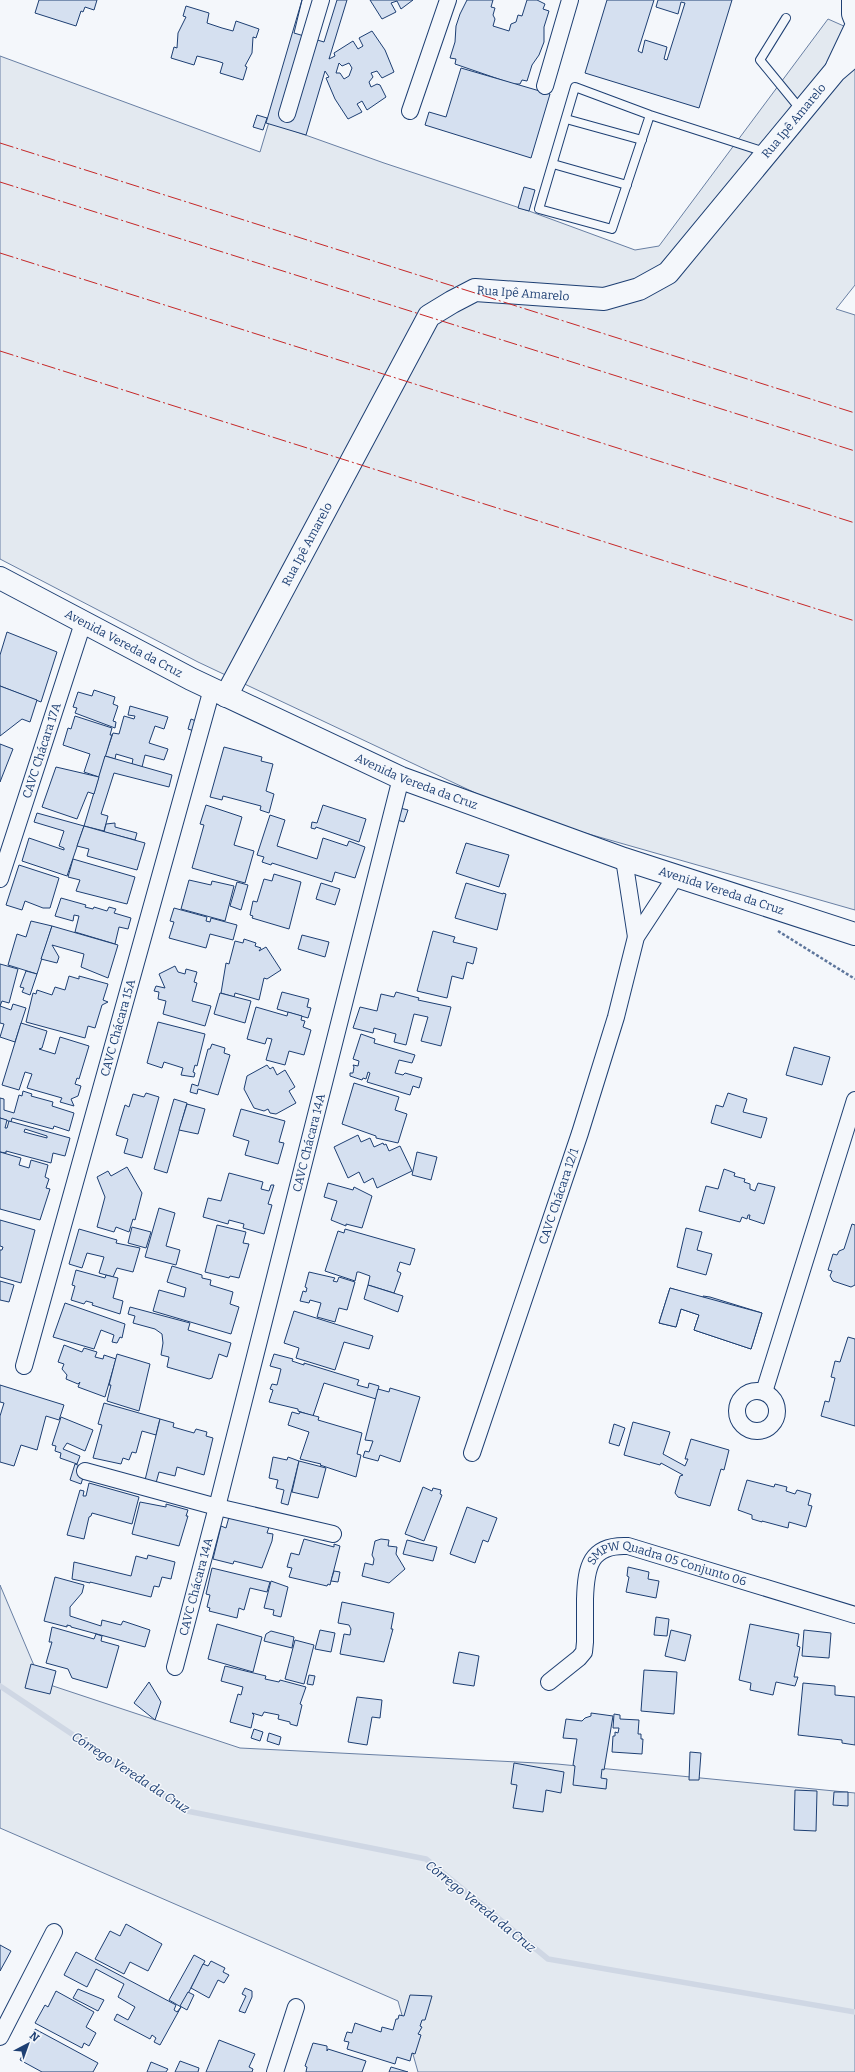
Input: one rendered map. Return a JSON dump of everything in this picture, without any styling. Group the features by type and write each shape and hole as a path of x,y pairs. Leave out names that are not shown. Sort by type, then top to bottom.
{"street":[{"path":"288,114 321,0"},
{"path":"410,111 448,0"},
{"path":"545,86 570,0"},
{"path":"853,0 853,14 855,19"},
{"name":"Rua Ipê Amarelo","path":"835,71 855,29"},
{"name":"Rua Ipê Amarelo","path":"219,693 242,667 429,316 475,290 604,299 639,288 668,273 835,71 855,54"},
{"name":"Avenida Vereda da Cruz","path":"0,578 83,623 219,693 401,778 624,859 855,934"},
{"name":"CAVC Chácara 17A","path":"0,878 83,623"},
{"path":"191,679 227,673 236,668 242,667 244,694 256,711"},
{"name":"CAVC Chácara 15A","path":"24,1366 219,693"},
{"name":"CAVC Chácara 14A","path":"175,1667 217,1507 401,778"},
{"name":"CAVC Chácara 12/1","path":"624,859 636,937"},
{"name":"CAVC Chácara 12/1","path":"472,1453 580,1134 616,1017 636,937 676,876"},
{"path":"764,1392 855,1100"},
{"path":"750,1392 764,1392 774,1401 777,1407 775,1421 764,1430 749,1434 740,1421 738,1408 744,1396 750,1392"},
{"path":"85,1471 217,1507 333,1534"},
{"name":"SMPW Quadra 05 Conjunto 06","path":"549,1682 584,1652 586,1578 590,1562 595,1555 614,1546 635,1548 855,1615"},
{"path":"0,2037 54,1932"},
{"path":"275,2072 296,2007"}],"lane":[{"path":"786,18 760,60 802,110"},
{"path":"650,115 612,229 539,209 575,87 650,115 766,153"},
{"path":"566,119 642,140"},
{"path":"553,164 627,185"}],"path":[{"path":"777,931 855,979"}],"shaded area":[{"path":"828,19 855,31 855,285 836,309 855,315 855,910 522,815 198,662 0,559 0,56 260,152 269,122 384,163 529,211 635,250 659,246"},
{"path":"0,1585 41,1682 240,1748 557,1764 855,1793 855,2072 418,2072 398,2001 0,1828"}],"building":[{"path":"39,0 97,0 94,10 85,7 83,12 81,11 76,26 35,13"},
{"path":"302,0 294,33 324,42 337,0 347,0 329,59 335,56 334,53 353,41 358,49 363,46 359,38 372,31 385,50 394,72 382,78 377,71 371,73 373,77 369,82 371,87 377,84 380,85 386,97 367,110 362,101 357,104 362,112 348,119 335,99 326,78 329,77 325,71 306,135 266,123","holes":["339,63 342,66 349,63 352,68 349,76 344,79 340,73 336,73"]},
{"path":"370,0 413,0 401,9 397,1 391,3 396,12 382,19"},
{"path":"467,0 493,0 491,7 495,8 493,15 495,19 493,26 509,31 511,24 516,22 518,15 522,16 527,0 537,0 545,4 543,9 549,11 544,27 544,42 539,55 532,65 527,81 522,80 520,84 513,84 455,64 456,59 450,58 455,42 456,26"},
{"path":"607,0 654,0 638,51 642,53 645,40 667,47 664,59 667,60 685,3 681,2 678,14 656,7 658,0 732,0 699,108 585,73"},
{"path":"186,6 209,13 207,23 222,28 233,31 236,21 259,29 256,38 253,37 252,53 245,66 247,67 243,80 220,73 223,63 217,61 197,56 194,65 171,58 174,47 177,48 178,33 186,17 183,16"},
{"path":"461,68 550,94 531,158 425,125 429,112 446,117"},
{"path":"257,115 267,118 263,130 253,127"},
{"path":"524,187 535,190 529,211 518,208"},
{"path":"7,632 57,652 41,702 0,686 0,655"},
{"path":"0,686 37,700 30,722 22,719 0,736"},
{"path":"94,690 115,697 113,704 118,706 113,721 116,722 115,728 75,713 77,708 73,707 78,692 92,696"},
{"path":"130,706 168,717 164,729 155,726 149,743 168,749 164,760 145,755 142,767 132,764 133,759 116,754 115,759 105,756 113,733 119,734 124,716 134,719 135,716 128,715"},
{"path":"75,716 112,728 110,735 112,735 99,777 84,772 90,754 63,745 68,728 71,729"},
{"path":"191,719 201,723 197,732 188,729"},
{"path":"0,744 13,749 0,782"},
{"path":"224,747 262,757 261,761 273,764 266,791 274,794 269,813 260,810 261,806 223,796 222,800 210,797"},
{"path":"105,756 172,775 169,787 114,773 101,814 108,816 104,831 84,826"},
{"path":"56,767 99,777 94,794 88,792 77,819 42,807"},
{"path":"206,805 242,817 234,845 254,851 245,883 192,868 204,825 200,824"},
{"path":"323,805 366,819 359,842 316,827 315,829 311,828 312,822 317,823"},
{"path":"400,808 408,810 404,822 397,820"},
{"path":"37,813 84,826 67,876 22,861 29,838 64,850 64,848 59,846 64,831 34,822"},
{"path":"270,815 285,820 277,846 317,859 323,838 347,846 349,841 365,847 355,878 335,872 332,882 272,863 271,865 262,862 264,857 257,855"},
{"path":"115,823 115,827 137,833 135,840 104,832 106,824"},
{"path":"84,826 145,843 137,870 87,856 89,849 77,846"},
{"path":"466,843 509,855 499,887 456,873"},
{"path":"73,859 135,877 127,904 76,891 80,880 68,877"},
{"path":"19,865 59,878 50,908 43,908 25,901 22,910 6,905"},
{"path":"274,874 301,882 289,929 252,918 253,916 250,915 253,901 257,902 264,879 272,881"},
{"path":"189,880 211,885 212,881 234,886 225,921 181,909"},
{"path":"237,882 248,885 241,910 230,906"},
{"path":"321,883 340,889 335,905 316,899"},
{"path":"466,883 506,894 497,930 455,918"},
{"path":"61,898 86,905 85,907 93,909 94,907 107,911 109,907 116,909 114,913 131,918 128,929 119,927 115,944 75,932 79,916 74,915 73,921 55,916"},
{"path":"174,908 207,917 206,921 210,922 211,918 237,925 233,940 210,934 206,948 169,938 174,922 170,921"},
{"path":"31,921 52,926 37,974 8,965 17,934 26,937"},
{"path":"52,926 118,945 108,978 81,967 84,954 52,945 59,957 57,963 41,959"},
{"path":"433,931 455,937 453,942 477,948 473,964 467,962 463,979 452,976 447,998 417,991"},
{"path":"302,935 329,942 325,957 298,949"},
{"path":"244,939 256,943 255,946 261,948 259,951 266,947 281,970 267,979 264,978 259,1000 235,993 234,997 221,993 226,963 229,964 235,941 243,943"},
{"path":"0,964 18,969 9,1003 2,1001 0,1006"},
{"path":"175,966 178,972 185,974 186,969 197,972 194,982 197,983 192,1001 211,1006 205,1026 163,1014 166,1001 158,999 159,992 154,991 156,986 165,988 159,974"},
{"path":"26,971 37,974 30,995 22,992 24,988 20,987"},
{"path":"69,976 79,979 79,976 108,984 103,1000 108,1002 102,1005 95,1028 88,1026 85,1038 26,1022 33,993 36,994 37,990 52,995 55,987 65,990"},
{"path":"282,992 309,999 307,1007 311,1008 308,1018 277,1009"},
{"path":"396,992 419,998 418,1000 451,1007 441,1046 421,1041 428,1017 414,1014 406,1045 394,1042 396,1034 374,1028 373,1033 353,1028 360,1007 377,1011 381,994 394,997"},
{"path":"220,993 251,1001 245,1023 214,1014"},
{"path":"13,1004 26,1008 15,1042 0,1037 4,1024 0,1023 0,1006 11,1010"},
{"path":"256,1007 287,1016 288,1012 302,1016 301,1020 305,1021 303,1027 311,1030 304,1055 289,1051 285,1065 266,1060 272,1039 267,1038 265,1044 247,1039"},
{"path":"158,1022 205,1034 197,1066 195,1065 193,1072 195,1073 194,1077 181,1075 183,1068 164,1062 162,1068 147,1063"},
{"path":"21,1023 47,1031 42,1048 39,1049 55,1054 60,1037 89,1046 79,1079 77,1078 75,1084 81,1086 78,1096 71,1099 74,1106 60,1102 62,1098 27,1088 32,1074 25,1072 19,1090 2,1085"},
{"path":"361,1034 375,1039 374,1043 415,1055 412,1063 399,1060 395,1073 403,1075 405,1073 422,1078 419,1088 413,1086 410,1095 367,1082 370,1073 368,1072 366,1079 363,1078 362,1080 350,1076 350,1073 353,1073 353,1065 358,1066 359,1061 353,1059"},
{"path":"212,1044 225,1048 224,1053 230,1055 218,1095 198,1089 197,1094 190,1092 192,1084 198,1086 208,1049 210,1049"},
{"path":"794,1047 830,1057 822,1085 786,1075"},
{"path":"267,1065 270,1069 273,1067 277,1075 285,1070 295,1087 289,1091 296,1103 276,1114 270,1113 268,1109 264,1111 254,1108 244,1089 247,1076"},
{"path":"354,1083 399,1097 395,1110 407,1114 398,1143 376,1138 376,1136 342,1124"},
{"path":"23,1091 32,1094 31,1096 53,1102 52,1106 74,1113 69,1131 54,1126 53,1129 12,1118 11,1122 0,1118 0,1098 4,1099 4,1110 14,1113 19,1095 22,1096"},
{"path":"146,1093 159,1097 142,1158 124,1153 128,1139 116,1135 125,1105 129,1107 133,1094 144,1097"},
{"path":"728,1093 747,1099 743,1112 767,1118 761,1138 711,1123 716,1105 723,1107"},
{"path":"174,1099 187,1103 167,1173 154,1169"},
{"path":"187,1104 205,1109 198,1134 179,1130"},
{"path":"241,1109 285,1121 279,1142 284,1143 278,1164 245,1155 249,1141 233,1136"},
{"path":"0,1118 7,1120 5,1128 7,1128 9,1121 70,1138 65,1156 53,1153 51,1163 6,1151 6,1153 0,1152","holes":["25,1129 47,1136 47,1138 24,1132"]},
{"path":"358,1135 361,1142 370,1138 374,1147 383,1143 384,1145 386,1144 389,1151 400,1146 412,1171 377,1188 373,1178 364,1183 359,1172 348,1178 334,1147"},
{"path":"0,1152 21,1158 19,1165 29,1168 31,1160 48,1165 45,1177 49,1179 46,1188 50,1189 40,1220 0,1209"},
{"path":"417,1152 437,1157 431,1180 412,1175"},
{"path":"127,1167 142,1193 135,1220 133,1219 129,1232 116,1227 114,1232 97,1227 105,1197 97,1177 108,1171 111,1176"},
{"path":"724,1169 735,1173 734,1176 745,1179 744,1182 750,1184 750,1189 755,1191 758,1183 775,1187 764,1224 749,1219 750,1215 748,1215 747,1219 742,1217 740,1222 699,1211 706,1186 718,1189"},
{"path":"229,1173 263,1182 261,1189 269,1191 271,1185 274,1185 268,1204 272,1205 264,1234 243,1228 244,1224 229,1220 228,1224 203,1217 208,1198 221,1201"},
{"path":"328,1183 353,1190 354,1187 372,1196 362,1228 346,1224 346,1226 331,1220 337,1201 324,1197"},
{"path":"159,1208 175,1213 166,1246 180,1250 176,1265 145,1257"},
{"path":"0,1220 35,1230 21,1283 0,1277 0,1250 2,1250 3,1247 0,1246"},
{"path":"852,1224 855,1225 855,1285 851,1287 833,1281 830,1276 832,1271 828,1270 833,1254 837,1255 839,1251 844,1249"},
{"path":"217,1225 246,1232 243,1243 249,1244 239,1278 230,1276 229,1278 205,1272"},
{"path":"132,1227 151,1232 146,1248 128,1243"},
{"path":"686,1228 702,1232 697,1250 712,1254 706,1275 677,1267"},
{"path":"79,1229 117,1240 116,1243 140,1248 133,1272 117,1268 113,1277 99,1273 104,1257 87,1253 82,1268 69,1264"},
{"path":"345,1229 415,1249 410,1265 400,1262 397,1271 401,1273 394,1293 368,1285 370,1276 359,1272 357,1272 355,1281 325,1271 338,1231 344,1233"},
{"path":"172,1266 202,1275 202,1278 211,1280 210,1285 233,1292 230,1304 239,1307 231,1334 153,1311 159,1290 184,1297 186,1288 167,1282"},
{"path":"76,1270 105,1278 106,1275 118,1278 113,1298 123,1301 120,1314 92,1305 93,1303 86,1301 84,1304 71,1300 75,1286 72,1285"},
{"path":"309,1272 335,1278 333,1281 337,1282 339,1277 355,1282 347,1310 339,1308 335,1322 317,1317 321,1303 310,1300 309,1303 300,1301 303,1291 306,1292 307,1288 305,1287"},
{"path":"0,1281 14,1285 9,1302 0,1300"},
{"path":"368,1285 403,1296 398,1312 364,1299"},
{"path":"670,1288 703,1298 703,1296 710,1297 762,1313 751,1349 694,1330 699,1315 681,1309 676,1327 659,1323"},
{"path":"670,1288 762,1313 751,1349 694,1330 699,1315 681,1309 676,1327 659,1323"},
{"path":"65,1303 125,1324 122,1338 120,1337 117,1343 112,1342 114,1335 101,1330 94,1349 53,1337"},
{"path":"130,1307 190,1323 188,1330 231,1343 227,1357 219,1354 212,1378 209,1379 167,1367 169,1357 161,1355 163,1343 162,1334 155,1329 133,1323 135,1316 128,1314"},
{"path":"294,1311 373,1336 369,1349 344,1342 335,1370 296,1358 299,1348 284,1343"},
{"path":"848,1337 855,1339 855,1426 821,1416 825,1401 829,1402 835,1378 831,1377 835,1361 840,1362"},
{"path":"64,1345 82,1352 84,1348 97,1352 95,1357 103,1359 104,1355 116,1359 105,1397 78,1387 80,1382 78,1384 66,1379 67,1375 62,1369 64,1364 58,1362"},
{"path":"117,1354 150,1364 139,1411 107,1401 111,1385 109,1385"},
{"path":"274,1354 293,1359 292,1361 304,1365 304,1363 359,1380 357,1385 368,1388 369,1383 379,1386 376,1399 324,1383 313,1416 298,1411 298,1409 269,1402 273,1390 270,1389 272,1384 277,1385 281,1369 270,1366"},
{"path":"0,1385 64,1405 59,1420 46,1416 37,1450 21,1445 14,1466 0,1462 0,1416 4,1403 0,1402"},
{"path":"390,1388 420,1397 400,1462 380,1455 378,1461 363,1457 365,1451 369,1452 373,1441 365,1440 378,1389 389,1392"},
{"path":"104,1403 160,1419 156,1435 142,1431 136,1453 132,1452 129,1460 123,1458 121,1464 93,1458 102,1425 98,1424"},
{"path":"292,1412 299,1414 300,1412 319,1417 318,1420 362,1433 357,1454 361,1455 356,1477 320,1465 321,1464 300,1459 309,1432 288,1425"},
{"path":"61,1417 93,1430 85,1451 67,1443 63,1449 80,1456 77,1464 60,1458 61,1453 55,1451 56,1446 52,1445"},
{"path":"160,1419 174,1423 173,1427 194,1433 196,1429 207,1432 206,1436 213,1438 204,1475 177,1467 175,1476 159,1472 156,1483 145,1480"},
{"path":"633,1422 670,1432 663,1454 685,1466 688,1459 685,1459 691,1439 729,1450 724,1470 721,1469 710,1506 678,1497 675,1493 680,1476 683,1475 661,1463 660,1465 624,1455"},
{"path":"614,1424 625,1428 619,1446 609,1443"},
{"path":"273,1457 287,1460 288,1457 299,1461 288,1505 281,1503 284,1490 276,1488 278,1480 269,1478"},
{"path":"299,1461 326,1468 318,1498 292,1492"},
{"path":"75,1464 86,1468 81,1484 70,1480"},
{"path":"747,1480 774,1487 775,1484 787,1487 786,1491 795,1494 797,1490 811,1494 808,1505 812,1506 806,1527 789,1522 788,1528 762,1522 752,1519 752,1515 738,1510"},
{"path":"89,1483 139,1497 132,1524 92,1513 89,1517 84,1539 67,1535 80,1490 84,1491 83,1496 86,1496"},
{"path":"423,1487 432,1491 433,1488 441,1490 440,1494 442,1495 424,1541 405,1534"},
{"path":"140,1502 166,1507 166,1504 188,1510 186,1516 188,1516 179,1546 132,1534"},
{"path":"467,1507 497,1518 488,1542 483,1540 475,1563 450,1554"},
{"path":"229,1517 269,1527 267,1533 273,1534 272,1541 262,1568 234,1561 233,1564 213,1559 221,1526 226,1528"},
{"path":"304,1539 334,1547 334,1544 340,1546 330,1585 328,1584 327,1586 289,1577 292,1568 287,1567 291,1553 299,1555"},
{"path":"381,1539 389,1540 388,1546 397,1547 396,1554 405,1569 389,1583 362,1576 365,1563 373,1565 374,1559 372,1555 375,1541"},
{"path":"407,1540 437,1547 433,1561 403,1554"},
{"path":"148,1555 175,1562 171,1579 162,1577 159,1587 154,1586 151,1597 72,1579 74,1562 131,1576 136,1556 147,1559"},
{"path":"628,1567 649,1572 648,1579 659,1581 656,1598 626,1592 629,1577 627,1576"},
{"path":"212,1568 270,1582 267,1592 250,1588 244,1610 239,1608 237,1618 209,1611 210,1608 207,1607 210,1595 206,1594"},
{"path":"334,1571 340,1572 338,1582 331,1581"},
{"path":"55,1577 84,1585 82,1593 70,1607 70,1616 101,1626 102,1620 121,1625 123,1621 150,1630 145,1647 71,1626 67,1625 67,1627 44,1621"},
{"path":"271,1581 288,1587 281,1617 273,1615 274,1610 264,1608"},
{"path":"342,1602 394,1613 391,1629 393,1629 384,1662 340,1654 344,1634 350,1635 351,1629 349,1625 338,1623"},
{"path":"656,1617 669,1619 667,1636 654,1635"},
{"path":"217,1624 262,1637 253,1672 208,1659"},
{"path":"750,1624 799,1634 797,1646 800,1647 794,1677 798,1677 795,1686 776,1682 773,1695 750,1690 751,1683 739,1680"},
{"path":"52,1627 94,1639 96,1634 102,1636 101,1641 119,1646 107,1688 72,1678 68,1669 46,1663 52,1642 49,1642"},
{"path":"320,1630 335,1633 331,1652 315,1649"},
{"path":"671,1630 691,1635 685,1661 665,1656"},
{"path":"804,1630 831,1633 829,1658 802,1656"},
{"path":"271,1631 294,1637 292,1648 264,1641 266,1634"},
{"path":"295,1640 314,1645 304,1684 285,1679"},
{"path":"459,1652 479,1656 474,1686 453,1683"},
{"path":"31,1664 56,1671 50,1694 25,1688"},
{"path":"225,1666 266,1676 265,1679 279,1682 280,1680 306,1687 300,1704 302,1705 297,1726 290,1724 290,1722 278,1719 279,1715 264,1712 262,1716 252,1713 254,1715 251,1728 230,1722 238,1694 241,1695 243,1687 221,1681"},
{"path":"644,1670 677,1672 674,1714 641,1711"},
{"path":"309,1675 315,1676 313,1685 307,1684"},
{"path":"149,1682 161,1702 155,1720 134,1703"},
{"path":"803,1683 835,1686 835,1695 855,1697 855,1745 842,1743 842,1740 798,1735"},
{"path":"357,1697 382,1700 380,1718 372,1717 367,1745 348,1742"},
{"path":"591,1713 613,1716 604,1770 602,1769 601,1778 607,1779 606,1789 573,1785 575,1766 573,1765 577,1739 563,1738 566,1719 582,1721 591,1716"},
{"path":"614,1714 620,1715 620,1719 639,1720 638,1734 641,1734 641,1739 643,1739 642,1754 612,1752 613,1736 615,1736 615,1732 618,1733 619,1728 613,1728"},
{"path":"254,1729 263,1732 260,1741 251,1738"},
{"path":"269,1733 281,1737 279,1745 267,1741"},
{"path":"690,1752 701,1753 699,1780 689,1780"},
{"path":"514,1763 564,1772 561,1793 546,1790 543,1812 513,1808 517,1785 511,1784"},
{"path":"795,1790 817,1791 816,1831 794,1830"},
{"path":"834,1792 848,1792 848,1806 833,1805"},
{"path":"126,1924 162,1944 148,1971 130,1962 124,1974 95,1959 110,1931 120,1936"},
{"path":"0,1945 11,1951 0,1971"},
{"path":"76,1952 176,2005 174,2010 177,2012 181,2007 160,2045 154,2042 156,2038 152,2035 150,2039 114,2020 117,2014 128,2020 135,2007 118,1997 124,1984 96,1969 87,1987 64,1975"},
{"path":"194,1955 205,1961 181,2007 169,2000"},
{"path":"211,1961 225,1968 223,1972 229,1975 224,1983 218,1980 209,1998 191,1988 203,1964 208,1966"},
{"path":"245,1988 252,1991 252,1997 245,2013 239,2011 246,1996 242,1994"},
{"path":"78,1989 104,2000 98,2011 73,1998"},
{"path":"56,1991 94,2012 86,2027 96,2033 89,2046 84,2043 82,2048 35,2023 45,2005 48,2007"},
{"path":"188,1992 194,1995 187,2010 180,2006"},
{"path":"410,1995 432,1996 425,2020 422,2020 420,2026 422,2027 418,2034 421,2035 415,2054 412,2053 410,2061 397,2057 395,2064 347,2049 349,2042 344,2041 347,2032 352,2033 355,2023 381,2032 382,2027 393,2030 396,2019 398,2019 399,2015 404,2016"},
{"path":"35,2029 98,2063 93,2072 42,2072 20,2060"},
{"path":"219,2040 255,2054 249,2067 253,2069 252,2072 206,2072"},
{"path":"313,2043 327,2046 327,2051 328,2049 366,2061 362,2072 306,2072 307,2067 305,2066"},
{"path":"180,2061 199,2068 198,2072 175,2072"},
{"path":"151,2062 168,2069 166,2072 147,2072"},
{"path":"391,2067 408,2072 389,2072"}],"waterway":[{"name":"Córrego Vereda da Cruz","path":"0,1686 187,1811 426,1859 548,1959 855,2012"}],"power":[{"path":"0,143 855,413"},
{"path":"0,182 855,451"},
{"path":"0,253 855,523"},
{"path":"0,351 855,621"}]}
